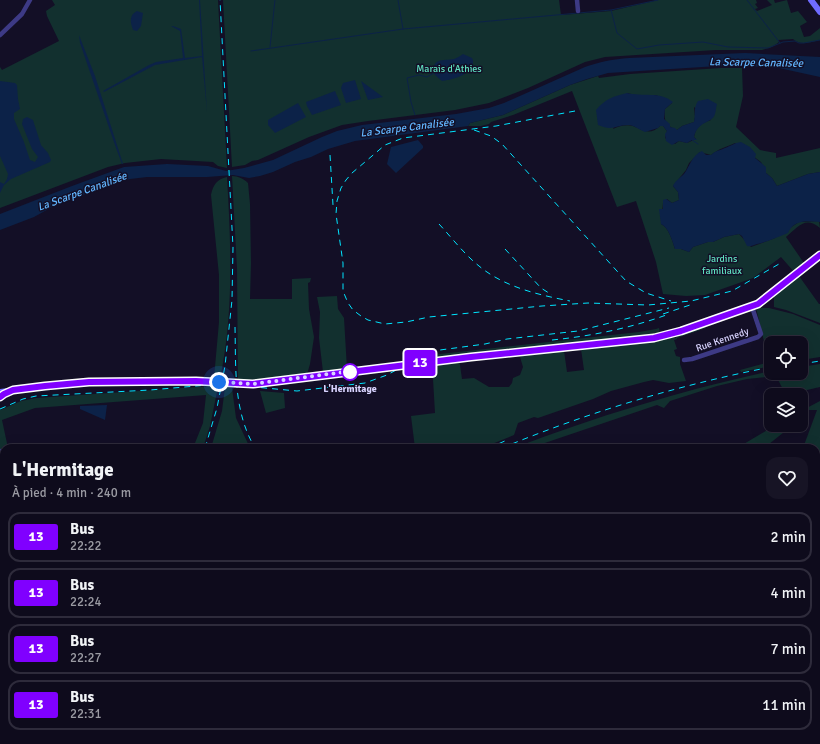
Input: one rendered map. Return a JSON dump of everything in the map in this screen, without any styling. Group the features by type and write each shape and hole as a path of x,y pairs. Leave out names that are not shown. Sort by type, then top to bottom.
{"street":[{"path":"0,35 22,14 30,0"},
{"path":"577,0 578,11"},
{"path":"811,0 820,12"},
{"path":"0,392 89,382 196,381 253,384 471,357 654,338 681,331 752,307 764,300 820,255"},
{"name":"Rue Kennedy","path":"684,360 692,359 758,337 761,334 752,307"},
{"path":"0,397 8,392"}],"green space":[{"path":"52,0 218,0 227,168 218,166 213,162 161,159 125,163 108,167 0,208 0,67 2,70 59,41 46,11 55,5"},
{"name":"Marais d'Athies","path":"223,0 559,0 561,15 611,11 658,0 756,0 757,3 755,4 758,8 755,9 757,11 772,5 767,0 774,0 775,3 787,0 791,13 798,11 807,22 800,26 804,37 810,36 820,28 820,40 802,43 793,39 778,40 779,42 772,47 762,50 716,50 605,57 585,62 528,88 489,103 455,110 342,125 309,137 245,165 232,167"},
{"name":"Jardins familiaux","path":"742,68 743,96 736,127 760,150 776,153 776,158 820,148 820,172 808,174 777,186 772,178 766,173 761,162 735,143 711,155 700,152 689,163 686,170 673,186 678,192 679,200 672,203 667,199 663,203 661,224 668,231 675,249 681,249 689,252 693,247 739,234 751,247 775,238 799,222 819,221 820,228 815,224 802,224 786,237 806,266 795,273 781,257 753,278 705,295 686,296 663,294 656,262 636,201 617,207 572,91 489,124 481,126 468,126 470,123 503,115 570,85 598,76 599,78 630,74","holes":["627,93 635,95 656,95 672,103 665,109 665,120 670,126 677,130 682,126 694,122 694,107 711,120 704,123 696,131 694,137 696,139 687,143 679,141 675,144 665,138 667,131 663,126 660,126 653,131 646,131 628,125 613,129"]},
{"path":"232,176 241,178 248,183 250,204 250,299 292,299 292,279 311,278 310,282 308,283 309,309 314,337 310,364 306,374 238,381 237,268"},
{"path":"227,177 230,227 230,278 228,329 220,379 214,378 219,322 219,275 211,195 216,183"},
{"path":"799,276 820,304 820,323 774,307 774,296"},
{"path":"337,296 338,309 344,318 347,369 323,372 319,338 320,312 317,297"},
{"path":"756,308 769,308 793,314 820,325 820,357 808,359 808,336 764,336 764,341"},
{"path":"705,326 706,328 674,340 677,349 674,350 676,356 680,357 680,364 686,381 669,383 653,380 611,391 593,399 538,418 534,417 518,423 514,435 492,444 414,444 411,416 435,413 432,362 459,358 462,379 474,378 489,387 509,387 513,378 520,375 523,367 520,357 529,353 564,351 567,372 584,370 581,349 648,343 668,338 675,338"},
{"path":"659,328 660,334 654,336 505,349 419,359 422,356 639,332"},
{"path":"764,363 764,367 741,372 740,370"},
{"path":"820,364 820,387 808,390 808,388 782,388 778,380 808,380 808,366"},
{"path":"764,372 764,377 747,379 717,386 670,401 664,408 657,405 542,444 525,444 577,425 673,395"},
{"path":"212,386 218,387 210,426 204,444 195,444 203,423 206,395 35,408 2,420 7,444 0,444 0,410 21,401 36,398"},
{"path":"225,387 232,388 236,418 248,444 212,444 222,411"},
{"path":"260,391 284,393 285,408 266,413"},
{"path":"820,401 820,444 804,444 817,410 808,411 808,407"},
{"path":"764,432 784,432 769,444 744,444"}],"water":[{"path":"199,0 207,112 202,57 155,65 104,92 103,91 156,62 183,58 180,31 171,26 181,29 185,58 202,56"},
{"path":"137,11 143,13 141,26 137,31 133,30 131,17"},
{"path":"79,35 95,76 123,164 116,148 80,43"},
{"name":"La Scarpe Canalisée","path":"745,53 820,57 820,77 779,68 734,65 608,73 570,85 503,115 470,123 468,126 355,141 328,149 260,176 249,178 233,175 207,177 147,177 130,179 109,185 52,207 34,217 0,230 0,214 124,167 167,164 208,166 226,171 244,168 273,160 337,131 362,125 456,114 489,108 504,103 585,67 601,62 629,58"},
{"path":"463,54 472,58 473,60 472,67 467,73 454,79 442,81 435,75 434,65 436,63 442,60 457,58"},
{"path":"355,80 361,99 346,103 341,88 343,83"},
{"path":"0,81 15,83 17,85 20,109 14,113 14,119 30,160 35,162 38,157 32,149 22,124 23,119 27,117 33,120 41,145 48,153 51,160 50,162 11,179 4,185 0,193 0,182 4,184 8,174 0,156"},
{"path":"361,81 383,97 368,100"},
{"path":"335,91 341,105 312,115 306,102"},
{"path":"627,93 657,95 673,102 665,109 664,119 670,124 670,127 677,130 682,126 694,122 695,109 698,101 708,99 717,104 713,117 702,125 696,132 694,137 697,140 692,140 687,143 679,141 672,145 666,141 665,134 667,131 663,126 645,132 630,125 608,128 598,125 596,110 599,106 610,98"},
{"path":"298,103 306,117 275,133 268,125 268,120"},
{"path":"418,140 423,148 396,173 387,164 391,147"},
{"path":"741,142 750,147 756,154 755,158 766,167 766,173 772,178 777,186 808,174 820,172 820,222 806,221 798,223 791,228 788,233 769,241 751,246 747,246 742,236 739,234 693,247 689,252 681,249 675,249 668,231 661,224 659,209 663,209 663,200 666,199 672,203 679,200 678,192 673,186 684,174 696,155 702,151 706,155 711,155 716,151"},
{"path":"107,405 105,420 80,409 80,406"}],"waterway":[{"path":"270,47 275,0"},
{"path":"398,0 403,29"},
{"path":"611,10 658,0"},
{"path":"747,0 780,43"},
{"path":"251,51 403,29 611,10 617,33 637,49 659,45 703,42 728,47 768,48 783,42 795,41 804,43 820,40"},
{"name":"La Scarpe Canalisée","path":"415,115 407,78 419,75 427,77 434,73"},
{"path":"692,140 698,144"}],"railway":[{"path":"206,444 217,408 225,366 232,300 233,247 220,0"},
{"path":"575,111 496,126 403,138 385,145 352,173 341,188 337,201 336,214 343,263 343,291 353,310 368,320 385,324 406,322 429,317 542,306 588,303 648,305 691,301 732,291 779,264"},
{"path":"474,130 491,136 502,144 626,281 646,293 671,301"},
{"path":"330,155 333,205"},
{"path":"439,224 468,256 479,266 499,279 522,289 570,301"},
{"path":"505,249 541,288 552,295"},
{"path":"663,314 693,304"},
{"path":"0,409 23,399 36,396 150,390 208,385 244,386 297,391 365,383 387,375 420,357 440,350 485,344 507,339 578,331 669,308"},
{"path":"552,340 611,331 669,314"},
{"path":"235,327 236,374 239,404 248,434 253,444"},
{"path":"808,363 820,361"},
{"path":"512,444 601,411 702,382 764,368"},
{"path":"498,444 507,440"}],"bus line":[{"name":"13","path":"0,397 13,390 58,384 89,382 212,381 253,384 471,357 654,338 681,331 758,304 820,255"}],"place":[{"name":"L'Hermitage","path":"350,372"}],"route":[{"path":"219,382 253,384 352,371 350,372"}]}
